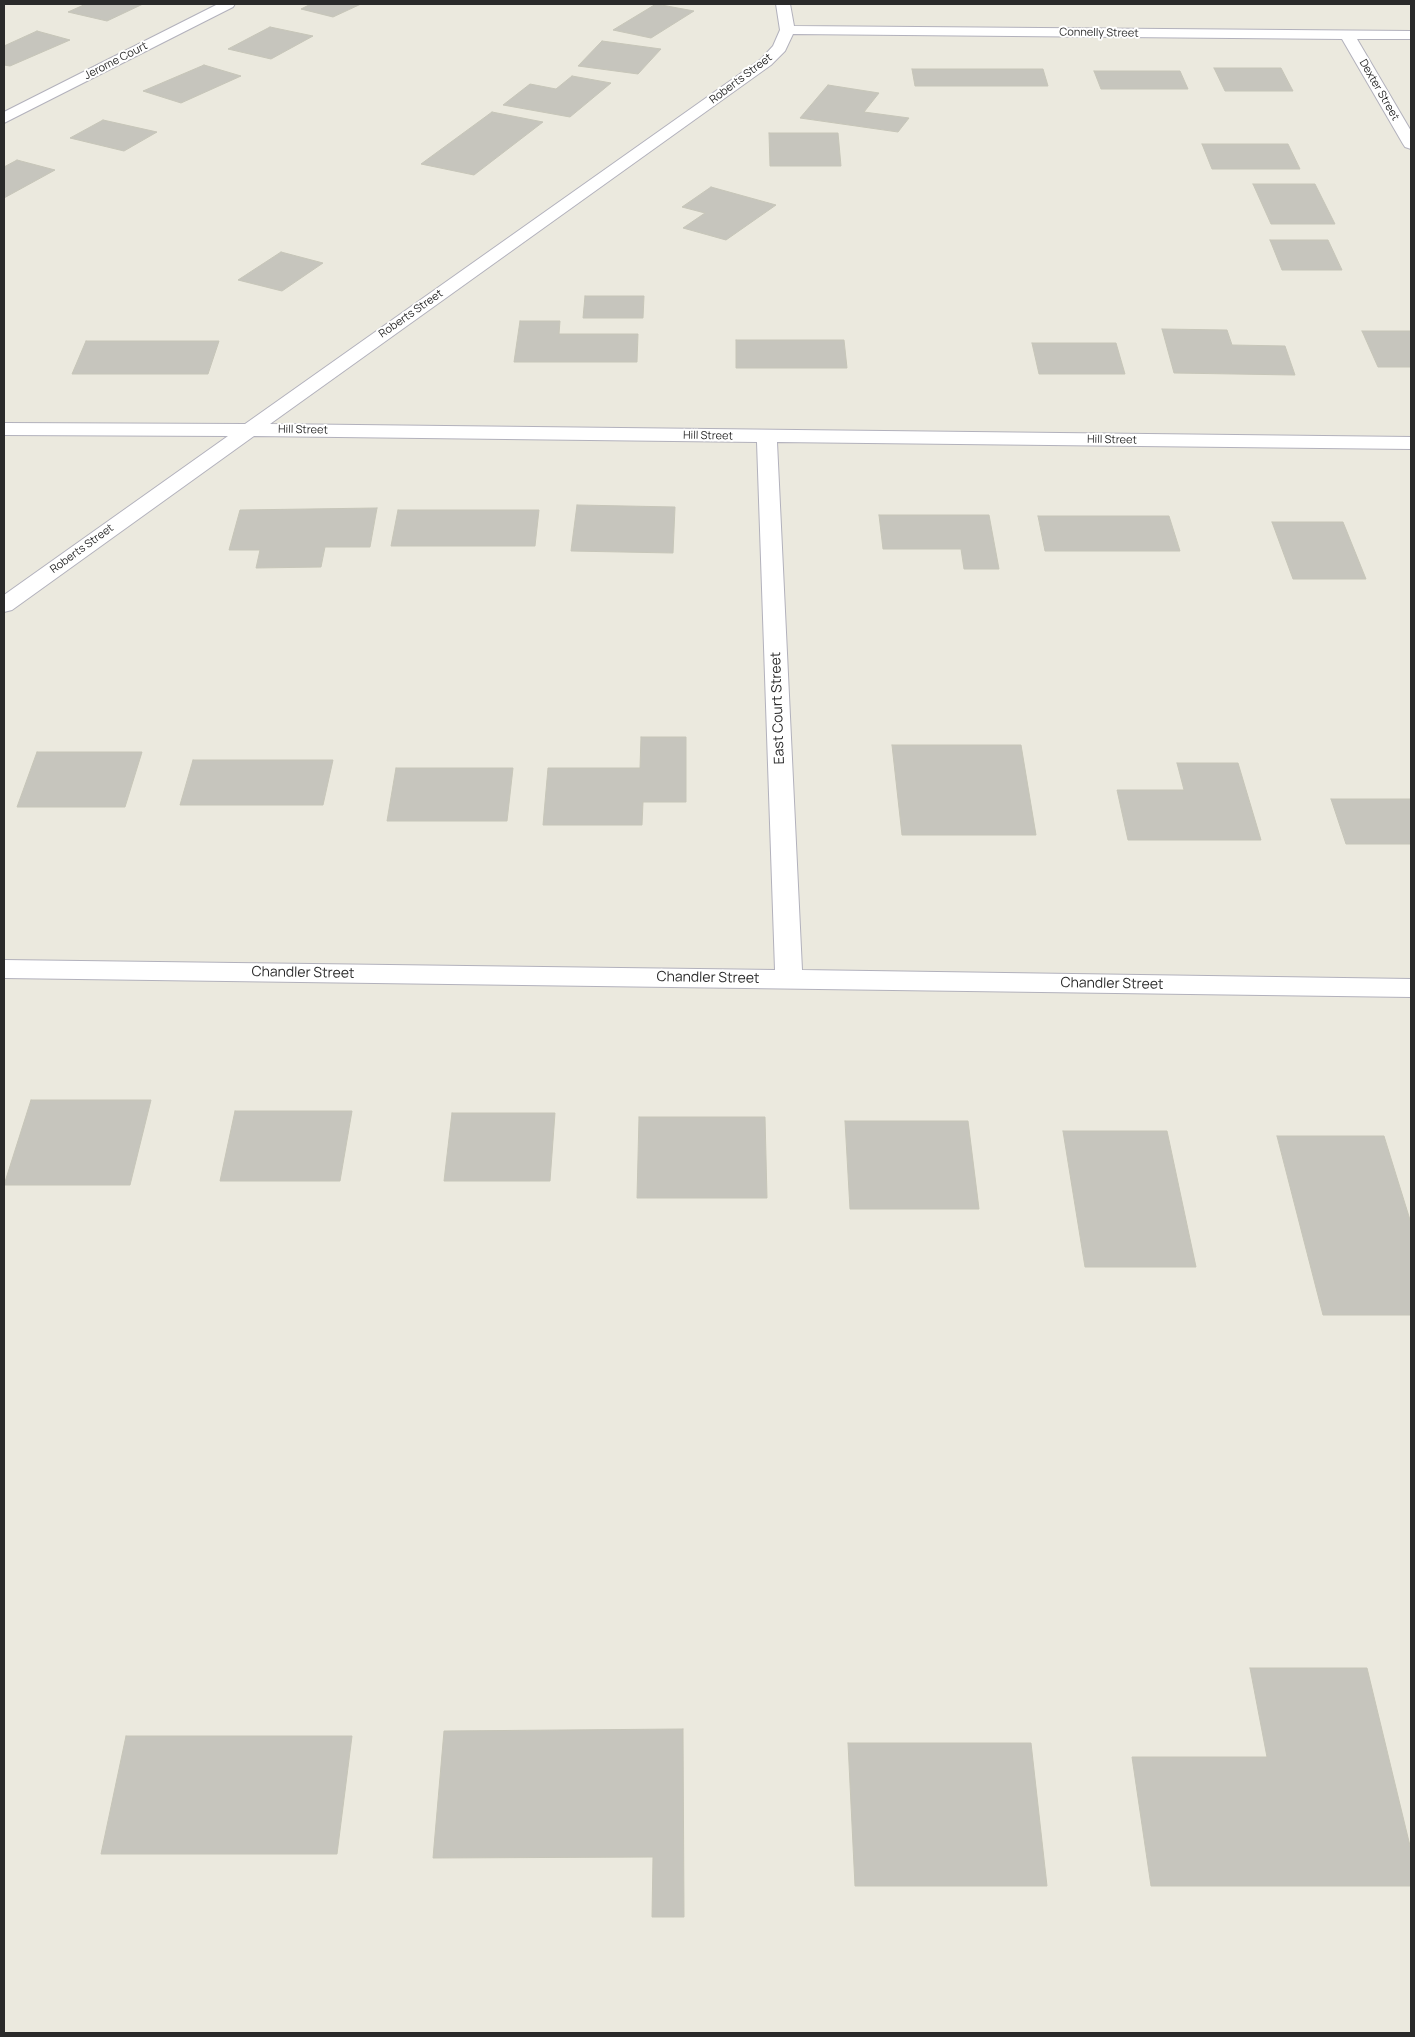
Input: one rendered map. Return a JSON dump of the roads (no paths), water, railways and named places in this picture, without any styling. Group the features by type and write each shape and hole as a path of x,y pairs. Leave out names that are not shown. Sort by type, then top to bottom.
{"street":[{"name":"Jerome Court","path":"4,118 228,4"},
{"path":"782,4 787,30"},
{"name":"Connelly Street","path":"787,30 1411,35"},
{"name":"Roberts Street","path":"4,605 766,62 780,48 787,30"},
{"name":"Dexter Street","path":"1347,35 1411,144"},
{"name":"Hill Street","path":"4,429 1411,443"},
{"name":"East Court Street","path":"767,436 789,979"},
{"name":"Chandler Street","path":"4,969 1411,988"}]}
